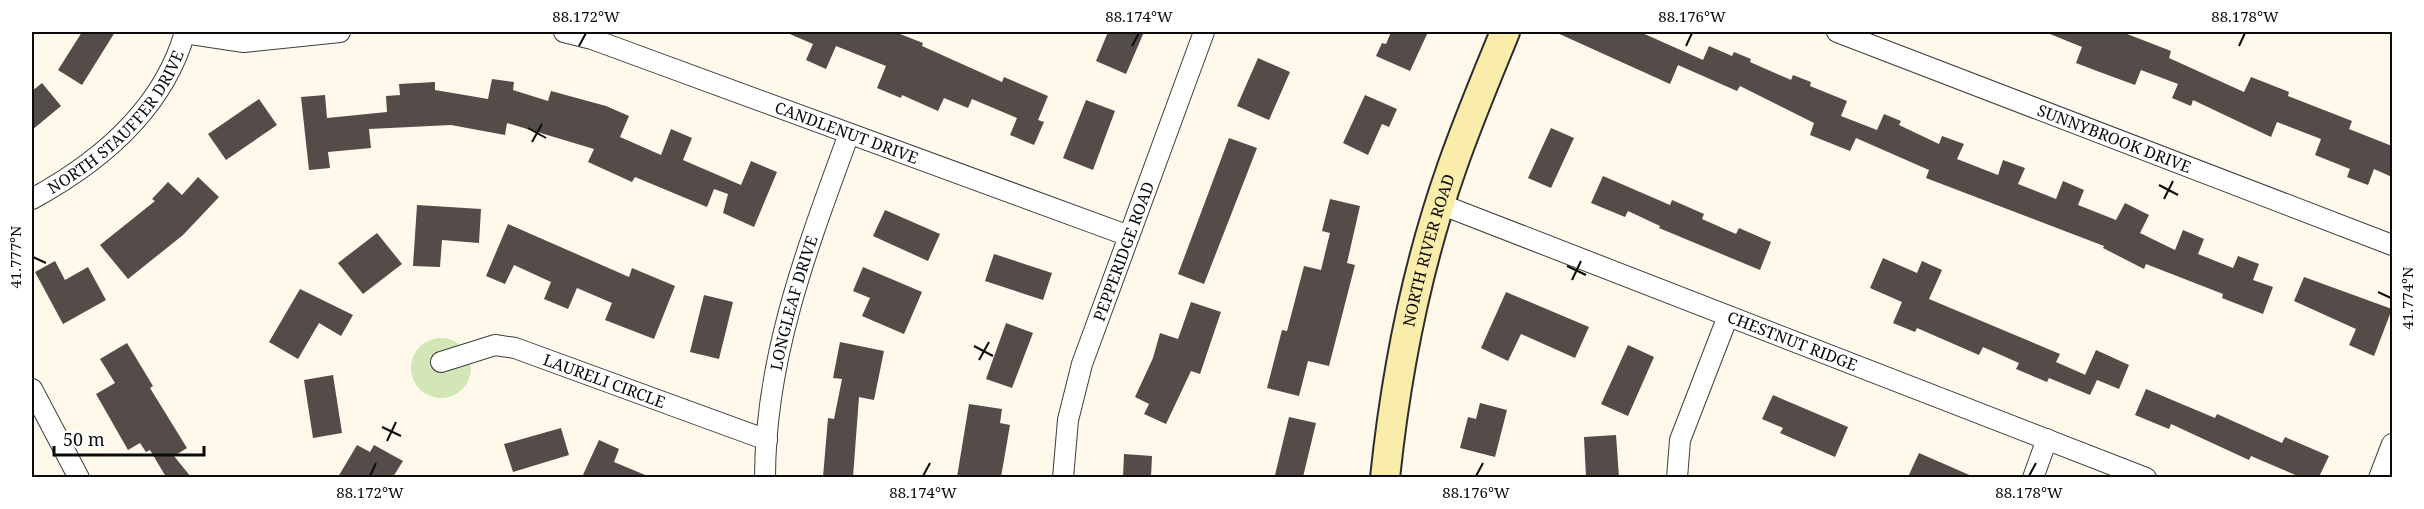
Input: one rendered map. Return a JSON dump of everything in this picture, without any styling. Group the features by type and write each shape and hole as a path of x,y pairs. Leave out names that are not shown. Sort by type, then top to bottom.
{"street":[{"path":"184,32 244,42 340,32"},
{"name":"NORTH STAUFFER DRIVE","path":"32,199 92,162 125,134 166,76 184,32"},
{"name":"CANDLENUT DRIVE","path":"564,32 592,39 1129,236"},
{"name":"PEPPERIDGE ROAD","path":"1063,477 1073,393 1204,32"},
{"name":"NORTH RIVER ROAD","path":"1385,477 1392,414 1401,369 1440,204 1462,139 1505,32"},
{"name":"SUNNYBROOK DRIVE","path":"1837,32 2392,245"},
{"name":"LONGLEAF DRIVE","path":"765,477 772,392 785,321 800,268 849,134"},
{"name":"CHESTNUT RIDGE","path":"1440,204 1478,221 2146,477"},
{"path":"1677,477 1680,440 1728,316"},
{"name":"LAURELI CIRCLE","path":"441,362 495,345 515,348 767,440"},
{"path":"32,389 78,477"},
{"path":"2032,477 2047,439"},
{"path":"2379,477 2392,444"}],"green space":[{"path":"441,338 458,343 466,351 471,368 466,385 458,393 441,398 424,393 416,385 411,368 416,351 424,343"}],"building":[{"path":"82,32 115,32 82,85 58,70"},
{"path":"785,32 895,32 923,43 922,46 1002,82 1004,77 1048,96 1038,120 1044,122 1034,145 1010,135 1017,118 972,99 968,108 944,98 938,111 902,95 901,98 877,88 886,66 836,46 826,69 806,60 813,44"},
{"path":"1108,32 1144,32 1126,74 1096,61"},
{"path":"1391,32 1428,32 1410,71 1376,56 1382,43 1386,44"},
{"path":"1555,32 1640,32 1703,60 1709,46 1732,56 1734,52 1751,59 1750,62 1791,80 1793,75 1811,82 1810,86 1847,101 1841,116 1877,130 1884,114 1901,121 1899,125 1939,144 1942,136 1964,144 1957,159 1998,175 2003,160 2025,168 2018,184 2056,199 2063,181 2084,190 2078,205 2116,220 2125,203 2149,215 2140,233 2175,250 2183,230 2204,239 2198,254 2233,268 2238,256 2259,264 2253,280 2273,287 2263,314 2222,298 2223,294 2146,264 2144,269 2103,248 2104,246 1926,178 1929,170 1856,138 1850,151 1810,135 1814,123 1740,86 1737,91 1678,65 1670,84"},
{"path":"2045,32 2122,32 2171,51 2169,58 2244,92 2251,77 2289,92 2288,96 2352,121 2349,129 2392,146 2392,177 2374,169 2368,185 2347,177 2350,169 2315,155 2321,139 2277,122 2271,137 2193,100 2191,106 2172,98 2178,84 2141,70 2135,85 2076,63 2082,47"},
{"path":"1258,58 1290,72 1269,120 1237,106"},
{"path":"492,79 514,82 513,90 548,101 551,91 606,106 629,116 620,137 661,155 671,129 692,138 683,160 741,185 751,161 777,172 754,227 723,213 728,194 714,189 707,207 635,177 632,182 588,162 594,149 507,123 505,135 451,125 369,129 371,148 328,152 330,168 309,170 301,97 325,95 327,118 387,112 386,96 400,95 399,84 435,82 435,90 488,99"},
{"path":"42,83 61,106 32,130 32,91"},
{"path":"1365,95 1397,109 1389,127 1382,124 1368,155 1343,143"},
{"path":"259,99 277,125 226,160 208,134"},
{"path":"1086,100 1115,111 1093,170 1063,158"},
{"path":"1551,128 1574,138 1551,188 1528,178"},
{"path":"1229,138 1257,148 1204,284 1178,274"},
{"path":"1603,176 1670,205 1672,200 1704,214 1702,219 1736,234 1739,228 1771,242 1760,270 1659,228 1660,226 1628,211 1625,217 1591,203"},
{"path":"198,177 219,197 183,235 128,279 100,245 155,201 152,199 168,182 182,195"},
{"path":"1330,199 1360,206 1347,263 1355,265 1329,366 1308,361 1299,396 1267,388 1282,330 1287,331 1304,266 1321,270 1330,233 1322,231"},
{"path":"417,205 481,209 479,243 442,240 440,267 413,266"},
{"path":"885,210 940,234 928,261 873,236"},
{"path":"508,224 629,277 632,268 675,286 654,339 605,320 612,303 577,288 568,309 544,299 551,282 514,265 505,284 486,276"},
{"path":"377,233 402,264 363,294 338,263"},
{"path":"994,254 1052,273 1043,300 985,281"},
{"path":"1883,258 1917,273 1922,261 1942,270 1929,299 2060,354 2056,362 2097,380 2090,395 2049,378 2047,382 2016,369 2019,363 1983,347 1979,355 1917,328 1915,332 1893,323 1902,302 1870,288"},
{"path":"55,261 65,280 88,267 106,300 63,324 35,272"},
{"path":"863,267 922,292 904,334 862,316 870,298 853,291"},
{"path":"2304,277 2392,309 2374,356 2349,345 2356,329 2294,301"},
{"path":"300,289 353,315 341,336 319,323 298,359 269,342"},
{"path":"1506,292 1589,327 1575,358 1521,334 1508,361 1481,348"},
{"path":"704,295 733,302 719,359 690,352"},
{"path":"1191,302 1221,312 1200,374 1191,371 1166,424 1144,414 1149,404 1135,397 1153,358 1160,333 1178,339"},
{"path":"1006,323 1033,333 1012,388 986,379"},
{"path":"840,342 884,351 874,400 859,397 853,477 823,477 828,418 834,419 842,379 833,378"},
{"path":"127,343 153,386 150,388 187,448 174,456 191,477 166,477 150,450 146,452 140,443 128,450 96,394 115,383 100,359"},
{"path":"1628,345 1654,357 1628,416 1601,404"},
{"path":"2096,350 2129,365 2119,389 2085,375"},
{"path":"333,375 342,433 313,438 304,380"},
{"path":"2146,389 2215,418 2217,414 2282,443 2285,437 2329,456 2319,477 2300,477 2251,456 2249,460 2171,424 2169,429 2135,415"},
{"path":"1773,395 1848,427 1835,457 1780,433 1783,428 1762,419"},
{"path":"1480,403 1507,410 1495,457 1460,448 1468,417 1476,419"},
{"path":"969,404 1002,409 1000,423 1010,425 1001,477 957,477"},
{"path":"1289,417 1316,423 1303,477 1275,475"},
{"path":"561,428 569,455 513,472 504,444"},
{"path":"1616,435 1619,477 1586,477 1584,437"},
{"path":"599,440 619,449 614,462 650,477 582,477"},
{"path":"357,445 370,452 374,445 403,461 393,477 338,477"},
{"path":"1919,453 1974,477 1908,477"},
{"path":"1124,454 1152,456 1151,477 1123,477"}]}
